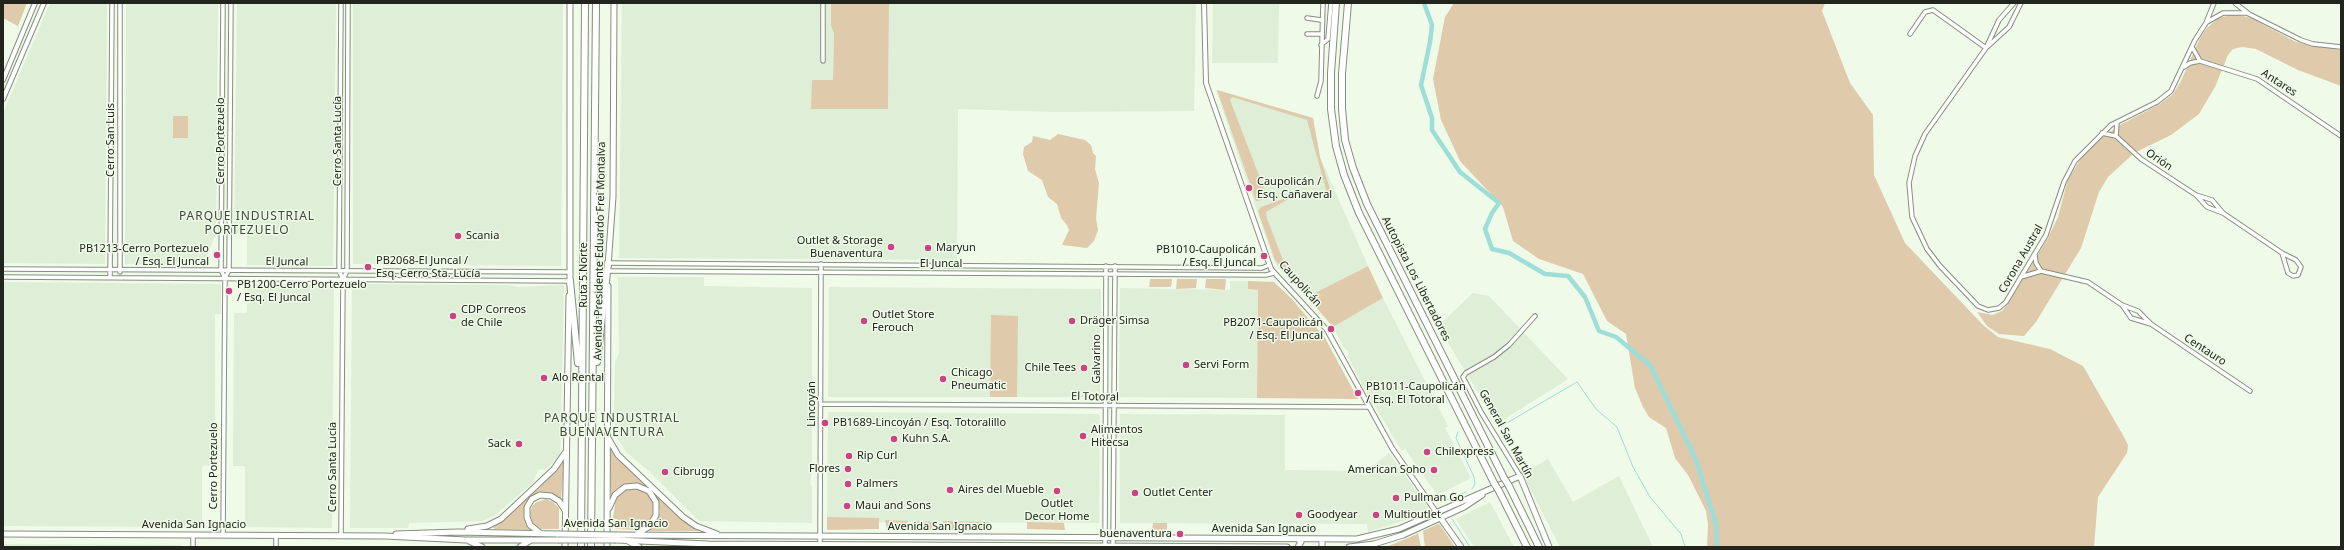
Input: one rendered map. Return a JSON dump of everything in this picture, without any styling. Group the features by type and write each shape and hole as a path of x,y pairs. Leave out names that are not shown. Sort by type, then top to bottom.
{"highway":[{"name":"Ruta 5 Norte","path":"581,547 585,3"},
{"name":"Ruta 5 Norte","path":"591,547 596,3"},
{"name":"Autopista Los Libertadores","path":"1336,3 1331,73 1331,109 1336,146 1344,175 1359,213 1527,547"},
{"name":"Autopista Los Libertadores","path":"1348,3 1342,79 1342,109 1345,140 1354,172 1377,224 1539,547"},
{"path":"593,393 608,263"},
{"path":"570,281 582,402"}],"main road":[{"path":"565,547 570,281 570,3"},
{"name":"Avenida Presidente Eduardo Frei Montalva","path":"607,547 608,263 613,197 614,3"},
{"path":"607,437 618,454 687,520 701,528 721,536"},
{"path":"458,532 487,526 501,519 554,469 566,450"},
{"name":"Avenida San Ignacio","path":"3,534 385,536 466,540 558,540 617,537 637,534 709,536 1322,539 1370,537 1391,532 1520,476"},
{"name":"General San Martín","path":"1520,476 1549,547"},
{"path":"607,515 613,499 622,488 634,486 646,489 655,499 656,515 650,526 637,534"},
{"name":"Avenida San Ignacio","path":"1349,547 1381,543 1424,526 1469,504 1486,492"},
{"path":"541,534 533,528 527,517 527,509 532,499 540,494 552,496 559,501 565,511"},
{"name":"Caupolicán","path":"1436,512 1461,547"},
{"path":"1420,520 1424,522 1424,526"},
{"name":"Avenida San Ignacio","path":"385,536 458,532 558,534 617,537 625,540 709,544 1287,547"},
{"path":"709,536 707,539 709,544"},
{"path":"850,536 850,544"},
{"path":"1013,537 1013,545"},
{"path":"1153,538 1153,546"},
{"path":"1298,539 1301,542 1298,547"},
{"path":"1322,539 1322,547"},
{"path":"466,540 482,547"},
{"path":"520,547 533,540"},
{"path":"625,540 639,547"},
{"path":"683,547 696,543"}],"street":[{"path":"3,80 36,3"},
{"path":"3,99 44,3"},
{"name":"Cerro San Luis","path":"110,277 112,3"},
{"name":"Cerro San Luis","path":"120,3 120,277"},
{"name":"Cerro Portezuelo","path":"223,3 221,270 225,278"},
{"name":"Cerro Portezuelo","path":"223,535 225,278 229,270 231,3"},
{"name":"Cerro Santa Lucía","path":"341,3 339,271 343,279"},
{"name":"Cerro Santa Lucía","path":"341,536 343,279 347,271 348,3"},
{"path":"823,3 823,61"},
{"name":"Caupolicán","path":"1204,3 1206,83 1269,265 1274,273 1327,330 1398,458 1436,512"},
{"path":"1317,96 1321,81 1321,20 1323,3"},
{"path":"1321,45 1328,39 1331,3"},
{"name":"Corona Austral","path":"2014,3 1996,25 1986,48 1921,141 1910,177 1911,210 1918,234 1930,254 1981,307 1992,310 2001,306 2020,278 2051,226 2069,171 2078,157 2102,133 2117,122 2167,95 2176,85 2192,47 2206,23 2214,3"},
{"name":"Corona Austral","path":"1986,48 1999,39 2009,27 2021,3"},
{"path":"2235,3 2249,14 2307,42 2341,47"},
{"path":"1910,34 1925,12 1933,10 1986,48"},
{"path":"2206,23 2228,12 2249,14"},
{"path":"1307,18 1321,20"},
{"path":"1307,34 1321,34"},
{"path":"2183,68 2190,63 2200,61 2192,47"},
{"name":"Antares","path":"2200,61 2262,81 2341,136"},
{"path":"2102,133 2116,136 2117,122"},
{"name":"Orión","path":"2116,136 2135,154 2196,195 2207,207 2223,213 2300,264 2301,270 2298,275 2292,276 2288,273 2282,253"},
{"name":"Orión","path":"2196,195 2212,200 2223,213"},
{"path":"2020,278 2041,270 2036,263 2035,254"},
{"name":"El Juncal","path":"608,263 1262,268 1269,265"},
{"path":"646,263 646,271"},
{"name":"Lincoyán","path":"820,544 822,264"},
{"name":"Galvarino","path":"1105,546 1106,266"},
{"name":"Galvarino","path":"1113,546 1115,266"},
{"name":"El Juncal","path":"3,269 570,272"},
{"name":"Centauro","path":"2041,270 2088,282 2122,305 2138,311 2150,324 2250,391"},
{"name":"El Juncal","path":"608,271 1266,276 1274,273"},
{"name":"El Juncal","path":"3,277 570,281"},
{"name":"Centauro","path":"2122,305 2131,318 2150,324"},
{"name":"General San Martín","path":"1520,476 1481,412 1464,375 1494,357 1509,345 1535,316"},
{"name":"El Totoral","path":"820,404 1369,407"},
{"path":"193,535 193,547"},
{"path":"276,535 276,547"}],"shaded area":[{"path":"3,3 27,3 18,26 3,18"},
{"path":"50,3 107,3 105,264 3,263 3,113"},
{"path":"126,3 218,3 216,234 203,265 125,264"},
{"path":"237,3 336,3 333,266 247,265 247,235 234,234"},
{"path":"353,3 563,3 561,266 353,264"},
{"path":"622,3 831,3 831,26 834,33 833,80 811,109 888,109 889,3 1196,3 1194,111 1056,112 958,109 957,260 619,258"},
{"path":"831,3 889,3 888,109 811,109 812,80 833,80 834,33 831,26"},
{"path":"1213,3 1279,3 1278,63 1212,63"},
{"path":"1454,3 1825,3 1822,11 1850,83 1873,115 1874,175 1905,243 1984,326 1998,337 2050,349 2083,366 2128,445 2127,453 2098,497 2094,547 1707,547 1708,524 1706,511 1688,475 1675,458 1666,428 1649,417 1643,407 1635,388 1626,334 1607,321 1583,274 1539,259 1513,241 1503,207 1460,161 1441,120 1433,79 1445,17"},
{"path":"2235,14 2251,18 2296,42 2341,50 2341,86 2298,70 2256,49 2242,47 2233,49 2228,55 2215,87 2199,114 2171,135 2134,153 2108,177 2099,192 2081,248 2036,322 2024,336 1999,334 1987,326 1977,312 1993,315 2002,311 2007,305 2048,238 2058,217 2068,179 2082,157 2101,138 2120,125 2160,104 2173,94 2181,81 2201,36 2207,28 2218,18"},
{"path":"1216,90 1313,118 1320,157 1368,266 1307,297 1279,269 1274,261"},
{"path":"1217,90 1313,118 1320,157 1331,192 1328,197 1307,120 1232,97 1230,100 1268,199 1256,201"},
{"path":"173,116 188,116 188,138 173,138"},
{"path":"1058,134 1085,140 1091,145 1093,153 1096,156 1095,169 1099,183 1096,218 1098,230 1094,241 1087,248 1062,245 1069,230 1067,225 1061,218 1057,204 1048,197 1042,180 1028,171 1023,154 1024,147 1032,142 1033,136 1050,140"},
{"path":"1297,194 1266,212 1267,219 1285,265 1309,293 1306,295 1275,260 1258,211 1261,207"},
{"path":"1368,266 1383,298 1333,327 1307,297"},
{"path":"618,277 704,277 704,286 812,288 812,471 810,483 812,486 812,523 699,521 649,471 626,452 617,437 614,416 615,362 619,353"},
{"path":"1150,279 1172,279 1171,287 1149,287"},
{"path":"1177,279 1197,279 1196,288 1176,289"},
{"path":"1206,279 1226,279 1225,290 1205,288"},
{"path":"1230,281 1248,281 1248,289 1258,290 1257,398 1119,397 1120,288 1230,290"},
{"path":"1248,281 1274,282 1291,298 1325,338 1358,399 1257,398 1258,290 1248,289"},
{"path":"3,282 221,284 221,314 215,314 215,465 202,466 202,527 3,526"},
{"path":"247,284 334,285 332,528 245,527 245,466 233,466 234,313 247,313"},
{"path":"355,284 507,285 519,287 564,285 560,456 545,470 539,469 534,479 535,481 494,516 483,521 409,523 408,528 350,528 352,287"},
{"path":"829,287 1101,289 1100,397 828,397"},
{"path":"1473,293 1489,296 1568,379 1497,424 1438,326"},
{"path":"1383,298 1448,426 1445,428 1471,478 1437,495 1405,449 1401,450 1363,386 1348,357 1349,352 1344,348 1333,327"},
{"path":"991,315 1018,316 1017,397 990,397"},
{"path":"828,412 1098,414 1100,416 1099,523 827,522"},
{"path":"1120,414 1285,415 1285,470 1366,471 1389,453 1428,507 1426,510 1403,521 1368,532 1367,524 1120,523"},
{"path":"610,446 688,524 702,531 648,531 658,518 660,511 655,495 644,485 635,483 618,488 611,495"},
{"path":"1548,459 1573,502 1619,476 1653,547 1560,547 1522,473"},
{"path":"562,462 564,462 561,500 556,495 542,492 532,496 526,504 524,515 531,530 495,529 493,527 505,518"},
{"path":"633,487 646,491 651,496 655,511 646,527 639,530 615,529 617,519 613,519 616,496 621,490"},
{"path":"546,499 553,502 559,508 559,529 540,529 532,522 530,513 532,506 537,502"},
{"path":"1490,502 1514,547 1474,547 1456,519"},
{"path":"827,517 879,518 879,529 827,530"},
{"path":"885,520 908,521 908,530 887,529"},
{"path":"913,521 935,522 935,530 913,529"},
{"path":"943,521 989,522 989,530 942,530"},
{"path":"1027,522 1064,523 1065,530 1027,529"},
{"path":"1153,523 1167,523 1167,531 1152,531"},
{"path":"1438,524 1455,547 1425,547 1423,531"},
{"path":"1418,533 1421,547 1386,547 1415,535"},
{"path":"3,544 181,545 183,547 3,547"}],"waterway":[{"path":"1424,3 1432,25 1421,85 1432,118 1432,130 1460,172 1499,203 1492,213 1485,229 1492,249 1509,253 1545,274 1568,276 1585,297 1599,331 1616,337 1650,365 1696,460 1716,524 1717,547"},
{"path":"1500,427 1577,382 1596,409 1617,427 1633,467 1650,497 1681,534 1685,547"},
{"path":"1458,432 1456,438 1474,477 1475,484 1472,489"},
{"path":"1441,502 1466,492"},
{"path":"1452,519 1470,547"}],"place":[{"name":"Caupolicán / Esq. Cañaveral","path":"1249,188"},
{"name":"Scania","path":"458,236"},
{"name":"Outlet & Storage Buenaventura","path":"891,247"},
{"name":"Maryun","path":"928,248"},
{"name":"PB1213-Cerro Portezuelo / Esq. El Juncal","path":"217,255"},
{"name":"PB1010-Caupolicán / Esq. El Juncal","path":"1264,256"},
{"name":"PB2068-El Juncal / Esq. Cerro Sta. Lucía","path":"368,267"},
{"name":"PB1200-Cerro Portezuelo / Esq. El Juncal","path":"229,291"},
{"name":"CDP Correos de Chile","path":"453,316"},
{"name":"Outlet Store Ferouch","path":"864,321"},
{"name":"Dräger Simsa","path":"1072,321"},
{"name":"PB2071-Caupolicán / Esq. El Juncal","path":"1331,329"},
{"name":"Servi Form","path":"1186,365"},
{"name":"Chile Tees","path":"1084,368"},
{"name":"Alo Rental","path":"544,378"},
{"name":"Chicago Pneumatic","path":"943,379"},
{"name":"PB1011-Caupolicán / Esq. El Totoral","path":"1358,393"},
{"name":"PB1689-Lincoyán / Esq. Totoralillo","path":"825,423"},
{"name":"Alimentos Hitecsa","path":"1083,436"},
{"name":"Kuhn S.A.","path":"894,439"},
{"name":"Sack","path":"519,444"},
{"name":"Chilexpress","path":"1427,452"},
{"name":"Rip Curl","path":"849,456"},
{"name":"Flores","path":"848,469"},
{"name":"American Soho","path":"1434,470"},
{"name":"Cibrugg","path":"665,472"},
{"name":"Palmers","path":"848,484"},
{"name":"Aires del Mueble","path":"950,490"},
{"name":"Outlet Decor Home","path":"1057,491"},
{"name":"Outlet Center","path":"1135,493"},
{"name":"Pullman Go","path":"1396,498"},
{"name":"Maui and Sons","path":"847,506"},
{"name":"Goodyear","path":"1299,515"},
{"name":"Multioutlet","path":"1376,515"},
{"name":"buenaventura","path":"1180,534"}],"district":[{"name":"PARQUE INDUSTRIAL PORTEZUELO","path":"247,224"},
{"name":"PARQUE INDUSTRIAL BUENAVENTURA","path":"612,426"}]}
